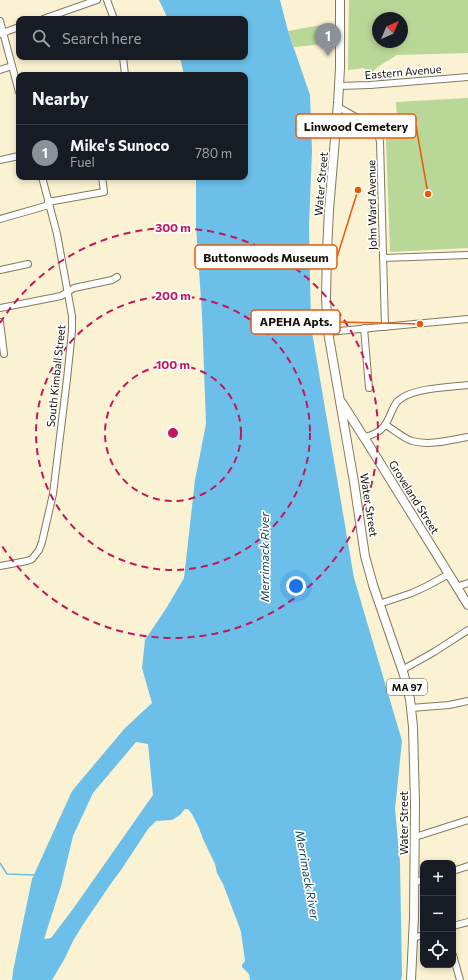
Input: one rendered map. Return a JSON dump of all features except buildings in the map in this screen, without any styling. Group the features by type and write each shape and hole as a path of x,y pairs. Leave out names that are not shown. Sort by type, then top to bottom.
{"main road":[{"name":"Water Street","path":"334,0 340,28"},
{"name":"Water Street","path":"340,0 338,107 327,252 326,298 328,332 341,401 365,556 410,699 415,758 415,837 419,881 413,938 411,980"},
{"name":"Groveland Street","path":"341,401 365,437 468,605"}],"street":[{"path":"52,16 97,0"},
{"path":"107,0 113,16"},
{"path":"0,21 16,81"},
{"path":"2,33 16,28"},
{"path":"123,60 125,72"},
{"path":"0,70 12,66"},
{"name":"Eastern Avenue","path":"339,86 370,85 468,76"},
{"name":"John Ward Avenue","path":"338,107 372,126 377,130 379,135 385,327"},
{"path":"0,160 16,157"},
{"name":"South Kimball Street","path":"0,566 26,561 32,558 37,553 42,542 53,494 72,331 72,316 57,234 43,180"},
{"path":"0,219 49,203 104,192 102,180"},
{"path":"383,258 468,255"},
{"path":"0,270 28,264"},
{"path":"0,308 61,296 74,288 112,280 117,277"},
{"path":"328,332 468,319"},
{"path":"0,322 4,354"},
{"path":"364,328 369,388"},
{"path":"365,437 373,435 386,425 397,402 403,397 417,391 468,385"},
{"path":"386,425 411,440 422,443 468,437"},
{"path":"379,604 412,593 449,574"},
{"path":"457,587 468,583"},
{"path":"402,670 468,630"},
{"path":"411,708 467,703"},
{"path":"415,837 468,820"},
{"path":"456,870 468,866"},
{"path":"456,925 468,922"},
{"path":"413,938 420,937"},
{"path":"456,966 460,980"}],"green space":[{"path":"349,0 468,0 468,53 397,55 372,72 366,71 364,68 348,70"},
{"path":"332,23 334,43 294,47 288,31"},
{"path":"468,98 468,248 390,252 386,139 398,138 396,102"}],"water":[{"name":"Merrimack River","path":"159,0 280,0 288,31 310,95 312,150 309,226 311,326 354,578 402,741 395,809 400,863 401,980 250,980 249,974 242,967 245,961 239,926 223,884 217,873 215,864 199,828 192,814 188,809 185,809 180,815 172,820 156,821 148,829 82,926 52,980 12,980 32,879 72,791 125,728 152,703 142,668 145,640 184,578 195,480 206,424 202,314 196,226 196,180 248,180 248,72 183,72 181,60 248,60 248,16 167,16","holes":["136,742 148,744 153,795 73,909 51,938 44,939 61,886 73,836 93,793"]}],"waterway":[{"path":"0,863 7,874 35,875"}],"place":[{"name":"Mike's Sunoco","path":"328,56"},
{"name":"Buttonwoods Museum","path":"358,190"},
{"name":"Linwood Cemetery","path":"428,194"},
{"name":"APEHA Apts.","path":"420,324"}]}
